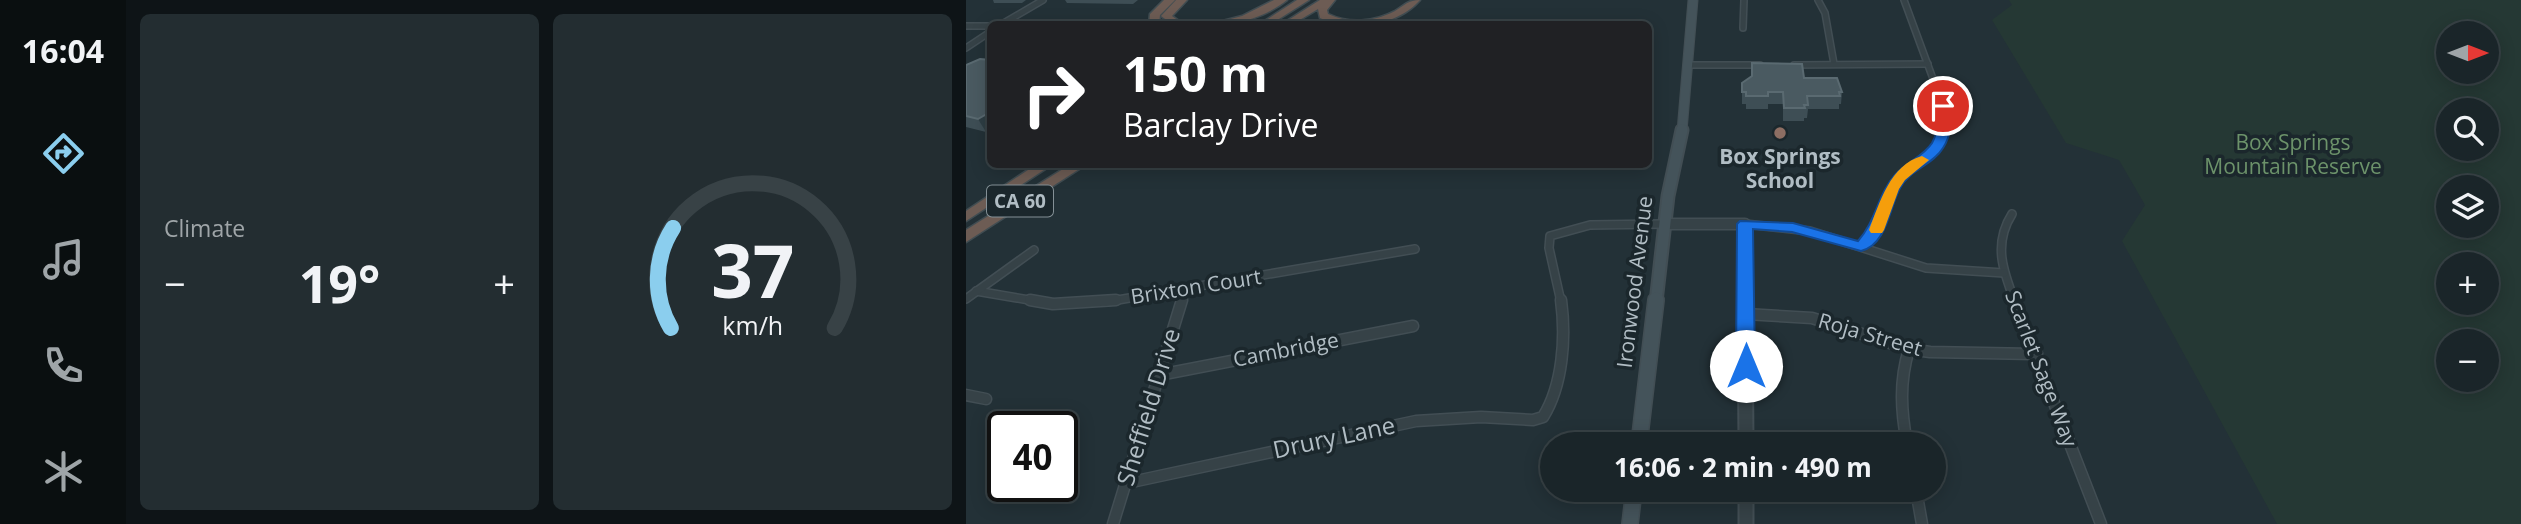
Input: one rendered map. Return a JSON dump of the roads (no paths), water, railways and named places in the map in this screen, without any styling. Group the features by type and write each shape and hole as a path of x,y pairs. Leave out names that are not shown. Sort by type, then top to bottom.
{"highway":[{"path":"1154,21 1155,14 1170,0"},
{"path":"1174,21 1166,16 1182,0"},
{"path":"1230,21 1245,18 1282,0"},
{"path":"1270,21 1304,0"},
{"path":"1292,21 1324,0"},
{"path":"1330,0 1322,10 1324,16 1338,21"},
{"path":"1362,21 1391,16 1406,9 1415,0"},
{"path":"1391,21 1408,15 1424,0"},
{"path":"966,206 1022,168"},
{"name":"CA 60","path":"966,216 1041,168"},
{"name":"CA 60","path":"966,237 1069,168"},
{"path":"966,237 1075,168"}],"main road":[{"name":"Ironwood Avenue","path":"1640,432 1664,224 1681,139 1693,0"},
{"path":"1630,524 1633,502"}],"street":[{"path":"1007,21 1043,0"},
{"path":"1015,21 1050,0"},
{"path":"1744,0 1744,28"},
{"path":"1818,0 1825,13 1834,64"},
{"path":"1861,246 1876,230 1892,189 1900,177 1936,148 1942,137 1946,118 1904,0"},
{"path":"966,26 987,26"},
{"path":"966,49 987,34"},
{"path":"966,49 987,38"},
{"path":"1786,65 1928,64"},
{"path":"1688,65 1772,65"},
{"name":"Scarlet Sage Way","path":"2012,214 1999,241 2004,273 2101,524"},
{"path":"1664,224 1793,227 1926,268 2004,273"},
{"name":"Drury Lane","path":"1127,483 1416,421 1481,417 1533,420 1543,417 1551,404 1565,335 1549,248 1550,236 1558,231 1580,227 1664,224"},
{"path":"1745,224 1746,432"},
{"name":"Brixton Court","path":"976,292 1074,304 1185,290 1415,249"},
{"path":"966,299 1034,250"},
{"name":"Sheffield Drive","path":"1113,524 1185,290"},
{"name":"Roja Street","path":"1745,314 1812,318 1909,349 1950,354 2037,354"},
{"name":"Cambridge","path":"1159,375 1413,326"},
{"path":"1905,432 1899,391 1900,374 1909,349"},
{"path":"966,396 986,399"},
{"path":"1746,502 1746,524"},
{"path":"1918,502 1922,524"}],"place":[{"name":"Box Springs School","path":"1780,133"}],"park label":[{"name":"Box Springs Mountain Reserve","path":"2293,155"}]}
